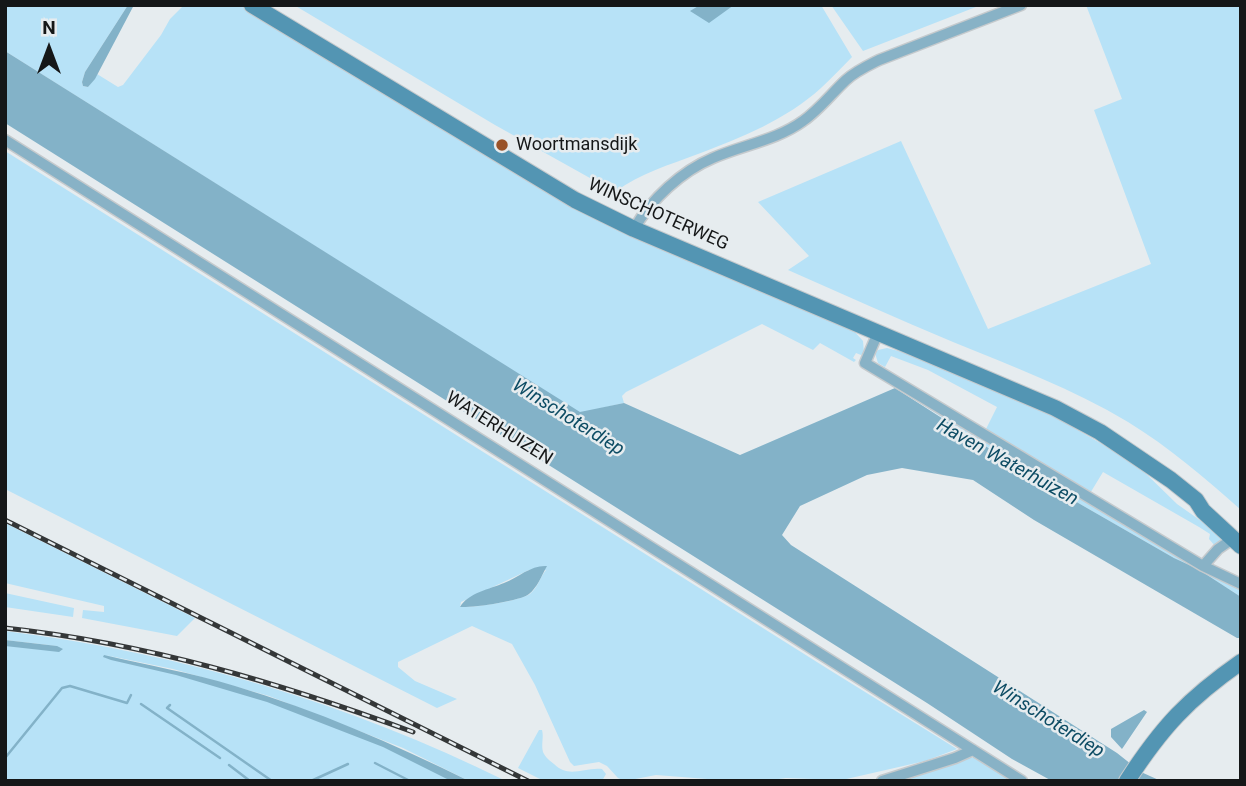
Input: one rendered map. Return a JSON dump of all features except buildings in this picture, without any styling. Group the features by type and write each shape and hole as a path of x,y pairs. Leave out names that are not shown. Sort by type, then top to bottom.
{"main road":[{"name":"WINSCHOTERWEG","path":"253,5 575,200 634,229 1055,408 1100,432 1135,454 1196,500 1208,505 1238,540"},
{"path":"1131,774 1180,710 1241,662"}],"street":[{"path":"634,229 649,206 690,170 713,158 781,134 805,120 862,68 1021,5"},
{"name":"WATERHUIZEN","path":"5,140 1022,781"},
{"path":"877,334 865,363 1203,566 1241,584"},
{"name":"WINSCHOTERWEG","path":"1203,566 1218,549 1238,540"},
{"path":"882,781 939,764 973,750"}],"shaded area":[{"path":"5,5 128,5 85,72 82,82 83,86 88,87 97,74 118,87 123,85 170,19 184,5 244,5 615,229 854,331 863,341 864,353 856,353 854,362 820,343 813,350 762,324 626,392 622,396 624,403 580,413 5,51"},
{"path":"294,5 821,5 852,57 808,99 763,127 645,175 615,192 495,125"},
{"path":"831,5 981,5 863,51"},
{"path":"1086,5 1241,5 1241,510 1172,452 1107,410 1042,379 788,270 809,256 758,202 901,141 988,329 1151,264 1094,110 1122,99"},
{"path":"5,151 957,749 925,761 842,780 786,778 733,781 656,775 625,781 599,762 574,766 570,762 535,685 512,644 472,626 398,662 398,667 415,681 457,699 437,708 5,489","holes":["529,570 546,570 533,591 526,596 497,603 460,607 461,602"]},
{"path":"887,348 917,356 1061,418 1135,463 1177,504 1221,535 1224,541 1215,546 1209,539 1210,534 1103,472 1089,495 985,431 997,407 928,370 891,356 885,367 878,363 875,353"},
{"path":"886,381 1241,591 1241,597 1198,569 1040,481"},
{"path":"5,523 195,618 177,636 82,618 83,610 104,612 104,606 5,583"},
{"path":"5,593 74,608 73,617 5,607"},
{"path":"5,631 135,653 262,685 386,728 506,781 469,781 403,748 269,696 173,669 105,655 225,686 315,716 460,781 5,781 5,643 57,646 5,640"},
{"path":"539,730 543,733 543,752 551,762 571,772 602,769 606,774 602,781 544,781 518,768"},
{"path":"966,758 974,758 1011,781 898,781"}],"water":[{"path":"128,5 134,5 95,79 88,87 83,86 85,72"},
{"path":"700,5 734,5 709,23 690,11"},
{"path":"5,51 580,412 624,403 740,455 895,388 1040,481 1198,569 1241,597 1241,638 1034,520 973,480 902,468 867,475 800,506 782,535 791,545 1117,753 1141,772 1161,781 1052,781 1012,759 5,123"},
{"path":"547,566 534,588 524,597 496,604 460,607 468,598 480,592 530,569"},
{"path":"5,640 63,649 59,652 5,646"},
{"path":"104,655 219,681 265,695 383,741 469,781 451,781 383,747 267,702 176,675 111,660 103,657"},
{"path":"1144,710 1147,712 1122,749 1111,737 1111,729"}],"waterway":[{"path":"5,758 62,688 70,686 127,703 131,695"},
{"path":"141,704 220,758"},
{"path":"170,705 167,708 272,781"},
{"path":"375,763 410,781"},
{"path":"311,781 348,764"},
{"path":"229,765 250,781"}],"railway":[{"path":"5,520 528,781"},
{"path":"5,628 110,644 212,667 313,697 413,732"}],"place":[{"name":"Woortmansdijk","path":"502,145"}],"water label":[{"name":"Winschoterdiep","path":"568,418"},
{"name":"Haven Waterhuizen","path":"1007,463"},
{"name":"Winschoterdiep","path":"1048,720"}]}
